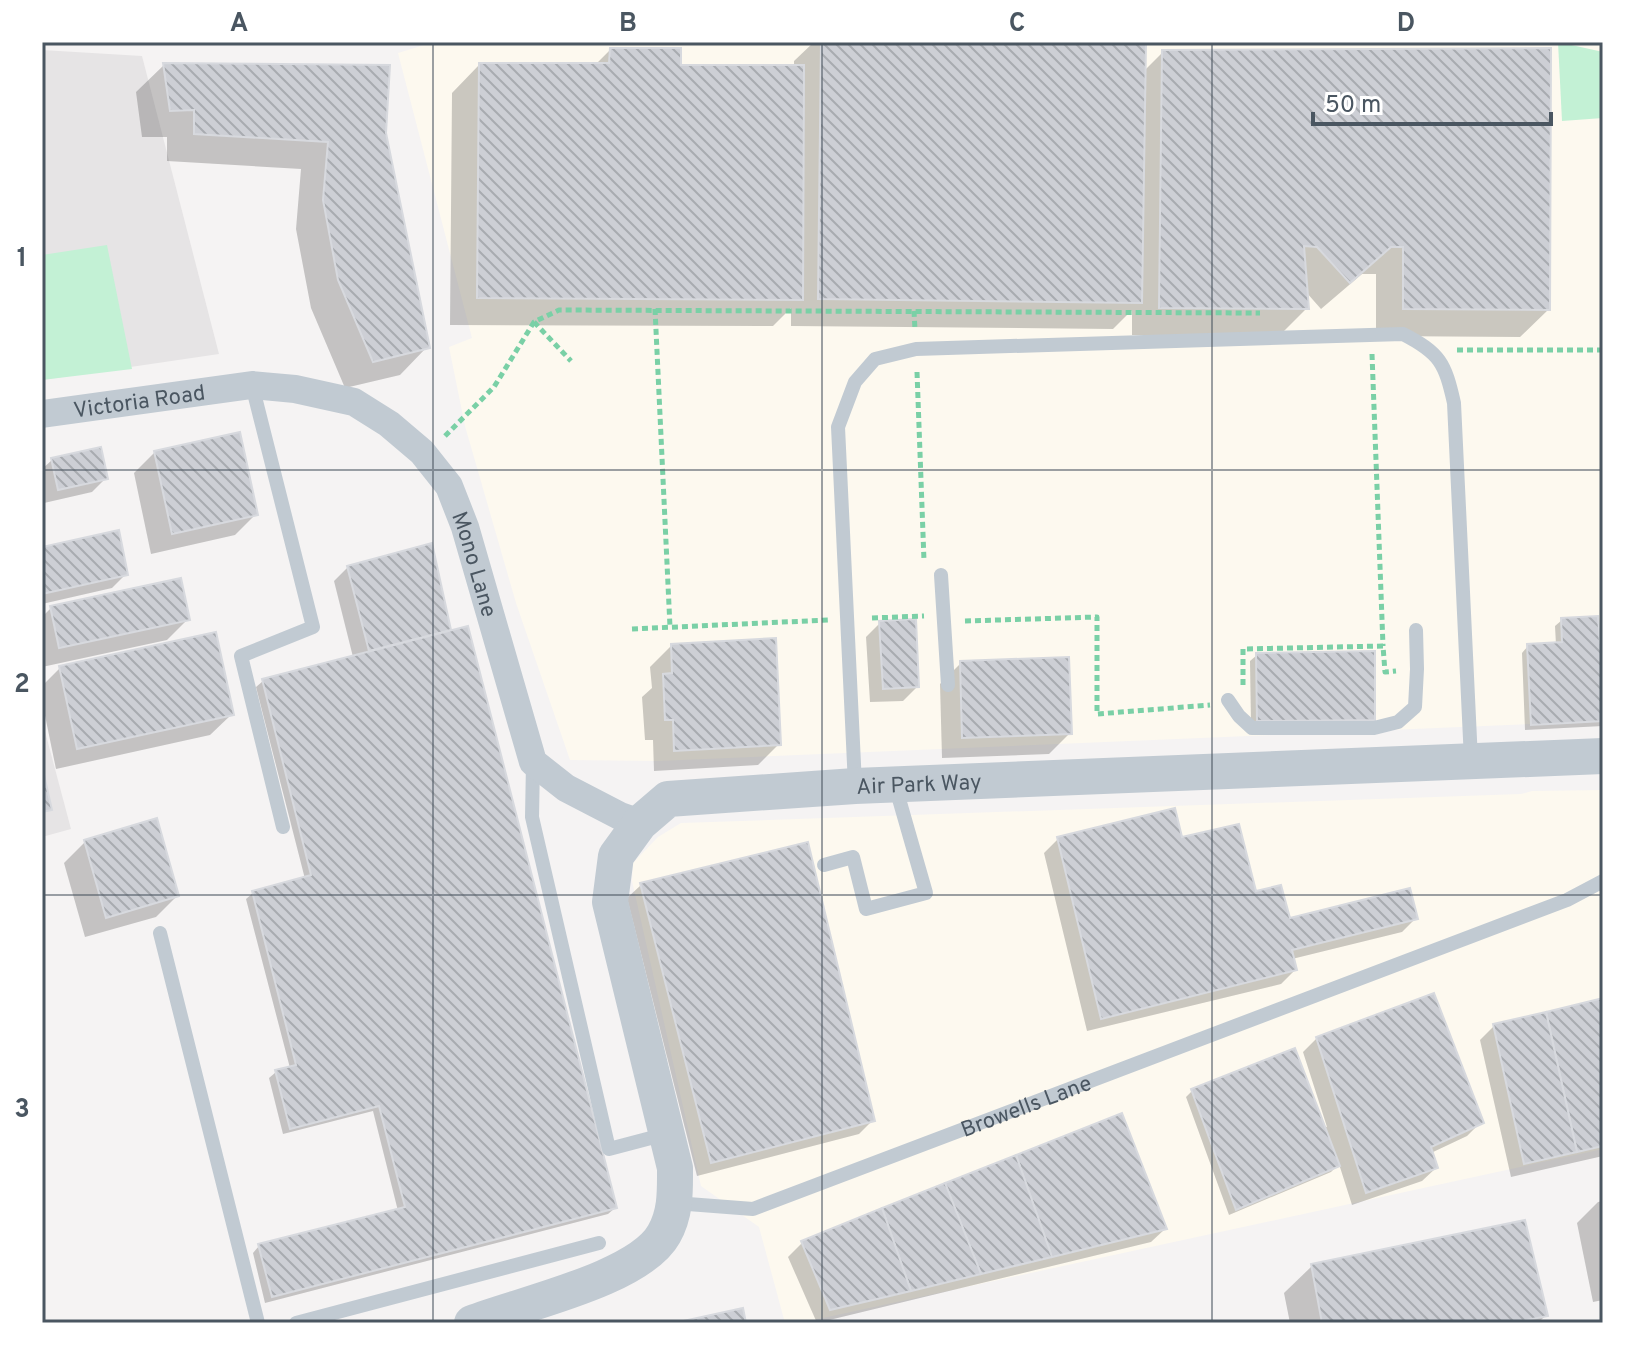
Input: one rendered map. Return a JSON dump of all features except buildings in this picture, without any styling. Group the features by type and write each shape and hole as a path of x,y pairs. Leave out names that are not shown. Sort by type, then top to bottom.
{"street":[{"name":"Victoria Road","path":"42,414 244,386"},
{"name":"Mono Lane","path":"244,386 295,389 354,402 389,424 422,452 449,486 465,527 533,762"},
{"name":"Air Park Way","path":"675,1203 675,1168 610,902 616,856 640,823 668,799 895,784 1603,756"},
{"path":"533,762 566,788 640,823"},
{"path":"481,1321 611,1275 644,1257 664,1234 675,1203"}],"lane":[{"path":"855,786 838,427 855,382 875,359 916,349 1403,334 1429,347 1447,371 1454,403 1471,761"},
{"path":"244,386 313,627 241,656 283,827"},
{"path":"941,575 948,685"},
{"path":"1229,702 1252,728 1374,728 1398,722 1415,707 1416,630"},
{"path":"533,762 532,817 609,1149 666,1134"},
{"path":"824,865 853,857 866,909 926,893 895,784"},
{"name":"Browells Lane","path":"675,1203 753,1209 1552,906 1603,881"},
{"path":"160,933 258,1323"},
{"path":"296,1323 599,1243"}],"path":[{"path":"655,309 670,627"},
{"path":"914,311 925,576"},
{"path":"534,322 571,361"},
{"path":"1371,336 1385,672 1417,669"},
{"path":"1452,350 1603,350"},
{"path":"442,440 463,418"},
{"path":"926,602 927,616"},
{"path":"872,618 927,616 961,621 1097,617 1097,714 1242,703 1243,649 1383,646"},
{"path":"632,629 833,620"}],"shaded area":[{"path":"434,42 1603,42 1603,721 658,761 570,760 516,603 465,426 449,347 472,338 398,53"},
{"path":"42,50 142,56 219,354 42,380"},
{"path":"42,720 71,829 42,837"},
{"path":"1603,790 1603,1149 800,1323 785,1323 759,1227 701,1186 632,881 633,863 658,837 681,823"}],"green space":[{"path":"1558,42 1603,52 1603,118 1562,121"},
{"path":"107,245 132,369 42,380 42,255"}]}
